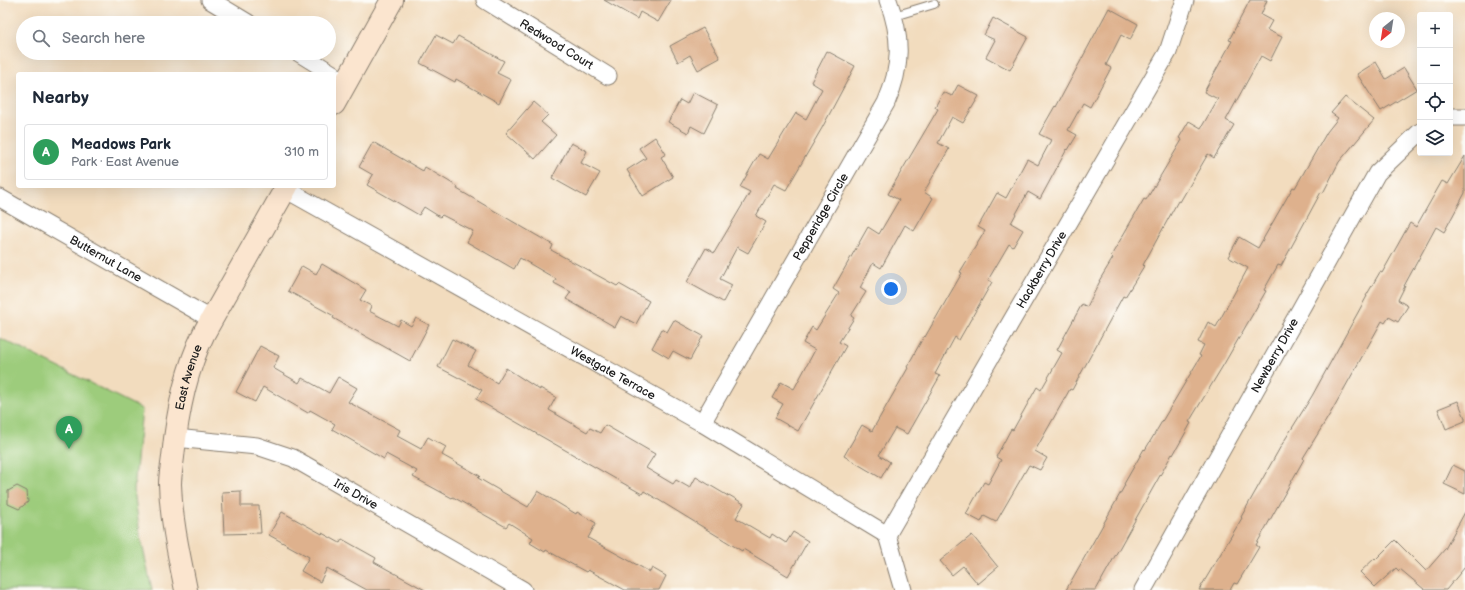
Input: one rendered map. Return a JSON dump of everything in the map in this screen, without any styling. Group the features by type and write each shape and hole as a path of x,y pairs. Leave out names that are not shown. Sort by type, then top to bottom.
{"street":[{"path":"210,0 236,16"},
{"path":"336,90 338,77 392,0"},
{"name":"Redwood Court","path":"485,0 608,76"},
{"name":"Pepperidge Circle","path":"702,423 886,103 896,77 898,60 898,35 894,16 888,0"},
{"name":"Hackberry Drive","path":"887,535 1168,52 1185,0"},
{"path":"310,60 330,72"},
{"path":"1453,117 1465,117"},
{"name":"Newberry Drive","path":"1143,590 1377,173 1417,135"},
{"name":"East Avenue","path":"186,590 174,530 170,483 176,424 188,370 211,319 285,188"},
{"name":"Westgate Terrace","path":"288,188 702,423 887,535"},
{"name":"Butternut Lane","path":"0,198 211,319"},
{"name":"Iris Drive","path":"175,438 257,446 293,458 523,590"},
{"path":"887,535 903,590"}],"lane":[{"path":"894,16 934,4"}],"green space":[{"path":"0,338 142,409 134,490 140,534 152,590 0,590"}],"building":[{"path":"604,0 671,0 658,22 640,12 637,19"},
{"path":"1250,0 1267,0 1261,15 1272,21 1267,30 1282,37 1270,61 1261,56 1226,120 1234,125 1214,158 1208,154 1180,202 1178,201 1143,265 1144,266 1125,297 1123,296 1072,390 1070,389 1035,451 1047,458 1040,470 1029,465 996,522 984,516 981,522 966,514 984,482 988,484 1001,460 996,457 1011,429 1013,430 1037,387 1041,390 1062,353 1057,350 1082,304 1087,307 1099,281 1113,258 1111,256 1144,199 1146,200 1182,140 1179,138 1189,121 1201,128 1218,99 1204,92 1232,41 1229,40"},
{"path":"1109,8 1138,24 1130,40 1121,35 1106,65 1111,68 1090,107 1083,103 1068,130 1077,135 1068,150 1067,149 1040,199 1028,192 1011,223 1023,230 1013,247 1009,244 988,280 992,282 959,340 955,337 935,374 940,376 907,434 895,428 879,455 890,462 881,478 844,456 862,425 872,431 908,368 907,367 924,336 925,337 962,273 960,272 985,231 978,227 997,193 1006,198 1027,159 1038,165 1051,140 1039,134 1055,106 1056,107"},
{"path":"993,18 1028,37 1010,70 986,57 995,40 984,35"},
{"path":"703,28 720,58 698,70 690,55 678,62 670,46"},
{"path":"436,35 453,44 458,36 504,61 497,73 511,80 499,103 456,79 455,82 420,63"},
{"path":"827,51 855,66 822,128 786,190 774,184 756,216 766,222 748,253 737,247 720,279 732,285 723,302 687,282 706,248 714,253 750,192 740,187 759,154 768,159 796,113 806,119 822,89 811,82"},
{"path":"1376,62 1386,79 1404,68 1417,89 1381,111 1357,74"},
{"path":"958,85 979,96 963,123 952,117 938,143 949,149 924,192 933,198 914,231 905,225 881,268 873,263 860,288 866,292 851,316 854,318 839,342 846,346 798,431 775,418 783,404 772,398 781,382 794,389 815,350 803,343 812,327 816,330 839,293 833,289 868,227 879,234 899,200 888,194 938,109 935,107 943,92 952,96"},
{"path":"693,92 718,105 704,133 691,126 688,133 668,122 680,100 687,104"},
{"path":"1345,97 1374,120 1339,162 1323,193 1321,192 1281,266 1278,265 1264,290 1266,291 1189,422 1191,423 1096,590 1066,590 1144,449 1145,450 1201,356 1199,355 1204,345 1198,342 1208,322 1216,327 1248,268 1228,257 1239,237 1258,248 1293,187 1295,188 1327,132 1338,118 1331,113"},
{"path":"533,102 548,115 541,122 556,135 535,159 506,133"},
{"path":"655,137 666,154 661,157 673,177 643,196 627,170 646,158 639,148"},
{"path":"373,142 423,171 425,167 458,187 457,189 553,245 551,250 617,286 619,284 649,301 636,324 621,316 615,327 566,299 571,292 554,283 556,279 520,258 514,269 467,242 473,231 442,215 440,217 424,207 419,215 367,185 373,175 359,167"},
{"path":"571,143 587,151 581,163 600,173 586,197 552,178"},
{"path":"1465,156 1465,193 1444,232 1436,227 1404,286 1398,300 1408,306 1398,322 1389,317 1385,323 1382,321 1330,414 1303,458 1304,459 1256,545 1259,547 1237,584 1234,583 1230,590 1199,590 1242,518 1241,517 1281,446 1312,396 1366,296 1380,272 1382,273 1410,223 1416,227 1442,181 1448,184"},
{"path":"322,264 366,290 360,300 371,306 369,311 398,326 401,320 411,326 416,318 429,325 410,361 333,318 334,316 288,291 302,266 316,274"},
{"path":"674,320 703,336 690,360 673,351 669,358 652,348 662,329 667,332"},
{"path":"452,339 476,351 468,365 497,383 506,368 540,390 540,388 556,397 549,410 587,432 590,428 600,433 605,425 655,454 646,468 673,484 676,480 690,488 696,477 744,504 736,518 770,538 772,534 786,543 793,532 808,541 788,576 743,549 742,551 644,491 642,494 476,399 482,390 438,367"},
{"path":"260,346 279,356 273,368 299,383 302,378 329,393 338,377 357,388 348,402 400,430 397,436 421,449 428,437 446,447 442,455 480,476 478,478 528,507 538,491 576,514 577,512 596,523 588,538 650,572 652,568 666,576 659,590 625,590 588,570 586,572 546,550 545,552 530,543 533,538 509,523 506,527 453,497 452,498 413,477 417,471 386,454 384,459 332,429 335,424 310,410 308,413 263,387 255,402 236,392"},
{"path":"1458,401 1465,421 1446,429 1438,409"},
{"path":"1453,465 1465,471 1465,494 1444,484"},
{"path":"17,486 27,491 28,502 19,509 8,504 8,491"},
{"path":"241,491 241,506 259,506 261,533 224,534 222,492"},
{"path":"282,512 340,543 342,539 376,558 374,562 425,590 367,590 327,568 320,582 301,571 309,557 269,535"},
{"path":"1465,512 1465,567 1446,590 1425,590 1400,569 1399,571 1396,568 1375,587 1360,572 1375,558 1376,559 1395,540 1426,571 1445,549"},
{"path":"972,535 998,567 978,584 963,566 952,575 940,561"}],"place":[{"name":"Meadows Park","path":"69,449"}]}
